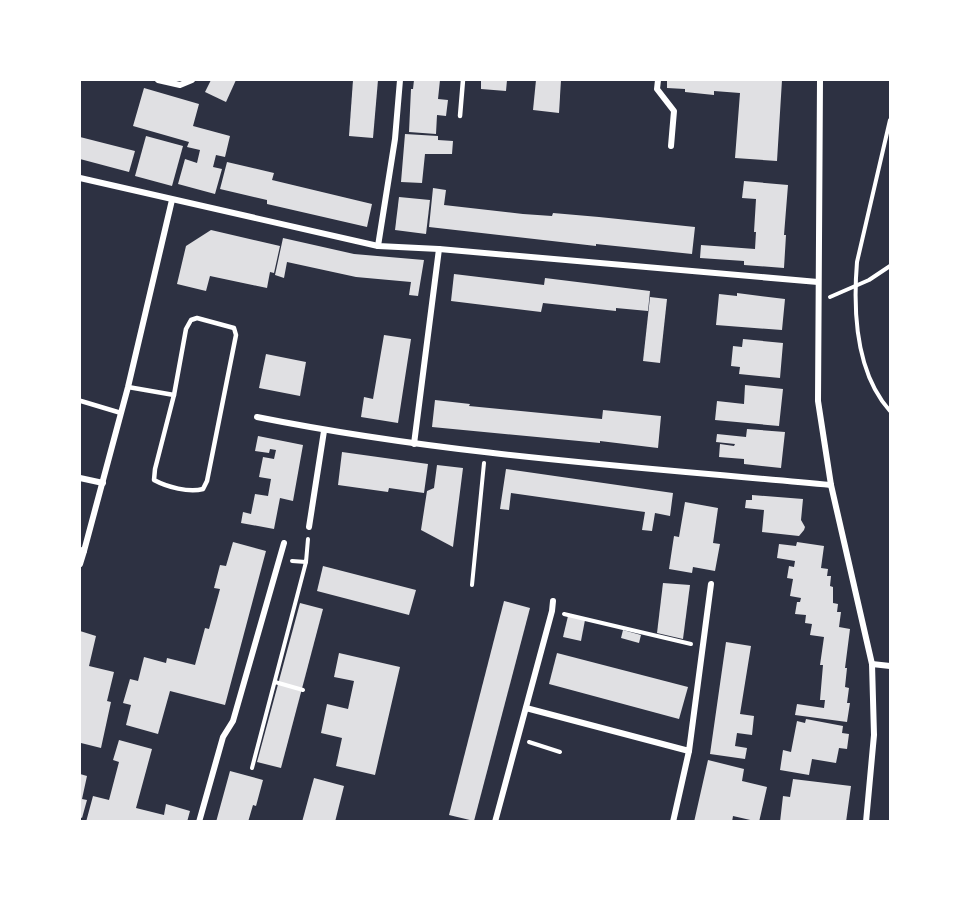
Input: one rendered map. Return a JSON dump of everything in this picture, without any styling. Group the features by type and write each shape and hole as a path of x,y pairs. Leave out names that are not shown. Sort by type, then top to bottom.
{"street":[{"path":"159,80 180,85 192,80"},
{"path":"378,246 395,139 400,80"},
{"path":"658,80 657,89 674,111 671,146"},
{"path":"820,80 818,401 831,485 872,663 874,735 866,822"},
{"path":"80,178 378,246 439,249 818,282"},
{"path":"80,564 128,387 172,200"},
{"path":"414,444 439,249"},
{"path":"257,417 324,430 486,453 831,485"},
{"path":"309,527 324,430"},
{"path":"80,478 103,483"},
{"path":"199,822 223,737 233,722 284,543"},
{"path":"673,822 688,751 711,584"},
{"path":"495,822 553,602"},
{"path":"872,663 891,666"},
{"path":"526,708 688,751"}],"lane":[{"path":"460,116 463,80"},
{"path":"197,318 234,328 236,336 207,481 203,489 196,491 154,480 174,396 186,329 191,320 197,318"},
{"path":"128,387 174,396"},
{"path":"81,401 121,413"}],"path":[{"path":"891,120 857,262 855,286 860,344 868,372 877,392 891,411"},
{"path":"819,302 891,266"},
{"path":"472,585 486,453"},
{"path":"252,768 306,562 309,527"},
{"path":"279,559 306,562"},
{"path":"552,611 703,647"},
{"path":"275,682 303,690"},
{"path":"517,738 560,752"}],"building":[{"path":"211,80 236,80 226,102 205,92"},
{"path":"353,80 378,80 373,138 349,136"},
{"path":"414,80 440,80 438,99 448,100 446,116 437,115 436,134 409,132 411,89 413,89"},
{"path":"481,80 507,80 506,91 481,89"},
{"path":"536,80 561,80 559,113 533,110"},
{"path":"667,80 782,80 777,161 735,158 740,93 714,91 714,95 685,92 685,89 667,88"},
{"path":"144,88 199,104 193,126 230,136 225,157 216,155 213,167 222,169 215,194 178,184 185,159 197,163 200,150 187,147 189,142 133,126"},
{"path":"405,134 438,136 438,140 453,141 452,154 425,154 422,183 401,182"},
{"path":"146,136 183,146 172,186 135,176"},
{"path":"80,137 135,151 129,172 80,159"},
{"path":"227,162 274,173 272,180 372,204 367,227 267,204 267,200 220,189"},
{"path":"744,181 788,185 784,268 744,265 744,261 700,258 701,245 755,249 756,199 742,198"},
{"path":"433,188 446,190 444,205 523,214 552,216 553,213 695,227 692,254 596,244 596,246 429,227"},
{"path":"399,197 430,200 426,234 395,230"},
{"path":"211,230 280,246 274,273 270,272 267,288 210,276 206,291 177,284 186,246"},
{"path":"283,238 354,254 424,260 418,296 409,295 411,282 356,277 287,262 284,278 275,275"},
{"path":"454,274 544,285 545,278 650,291 648,311 616,308 616,311 543,303 541,312 451,301"},
{"path":"737,293 785,299 782,330 716,325 719,294 737,296"},
{"path":"650,297 667,299 660,363 643,361"},
{"path":"384,335 411,339 398,423 361,417 364,397 373,399"},
{"path":"743,339 783,343 780,378 739,374 740,367 731,366 733,346 742,347"},
{"path":"266,354 306,362 300,396 259,388"},
{"path":"745,385 783,389 779,426 715,420 717,401 744,404"},
{"path":"435,400 470,404 469,406 602,419 603,410 661,416 658,448 432,427"},
{"path":"747,429 785,432 781,468 744,464 744,459 719,457 720,444 734,446 735,444 716,442 717,434 746,437"},
{"path":"258,436 303,445 293,501 280,498 274,529 241,523 243,512 251,514 255,494 268,496 271,479 259,477 263,457 274,459 276,450 270,449 269,453 255,451"},
{"path":"342,452 428,464 424,493 389,488 388,492 338,485"},
{"path":"437,465 463,468 453,547 421,530 427,491 434,488"},
{"path":"506,469 673,493 670,516 655,513 652,531 642,530 645,512 511,493 509,510 500,509"},
{"path":"752,495 803,499 801,520 805,527 804,530 799,536 762,532 764,510 745,508 746,500 752,500"},
{"path":"685,502 718,508 713,543 720,544 715,571 693,567 692,573 669,569 674,536 679,537"},
{"path":"233,542 266,551 225,705 170,691 158,734 126,725 131,705 123,703 130,679 138,681 144,657 166,663 167,658 195,665 205,628 209,629 220,589 214,588 220,565 226,566"},
{"path":"797,542 824,546 821,568 828,569 827,576 831,576 833,603 838,604 837,612 841,612 839,627 850,629 845,668 847,668 845,687 849,688 847,703 850,703 847,722 795,715 797,704 824,708 825,700 820,700 823,665 820,665 824,637 810,635 812,624 805,623 806,615 795,614 797,602 800,602 801,598 790,596 793,579 787,578 789,566 794,567 795,561 777,558 779,544 796,546"},
{"path":"323,566 416,590 409,615 317,591"},
{"path":"663,583 690,585 683,639 657,633"},
{"path":"504,601 530,608 474,821 449,815"},
{"path":"300,603 323,609 281,768 257,762"},
{"path":"568,616 585,620 581,641 563,637"},
{"path":"623,630 641,635 639,643 621,638"},
{"path":"80,631 96,636 89,666 114,672 107,701 111,702 101,748 81,743 80,747"},
{"path":"726,642 751,646 740,714 754,716 752,735 737,733 735,746 747,748 745,759 710,754"},
{"path":"339,653 400,667 375,775 336,766 342,738 321,733 327,704 348,709 354,681 334,677"},
{"path":"557,653 688,687 679,719 549,684"},
{"path":"806,719 843,726 842,733 849,734 847,749 839,748 836,763 812,759 809,775 780,770 783,750 791,752 797,721 805,723"},
{"path":"119,740 152,749 136,808 164,815 166,804 190,811 187,822 86,822 93,796 109,800 119,762 113,760"},
{"path":"708,760 744,769 742,781 767,787 759,822 733,816 732,822 694,822"},
{"path":"230,771 263,780 256,806 253,805 248,822 216,822"},
{"path":"80,774 87,776 82,799 87,800 82,818 80,817"},
{"path":"314,778 344,786 335,822 302,822"},
{"path":"793,779 851,786 846,822 780,822 783,796 790,797"}]}
